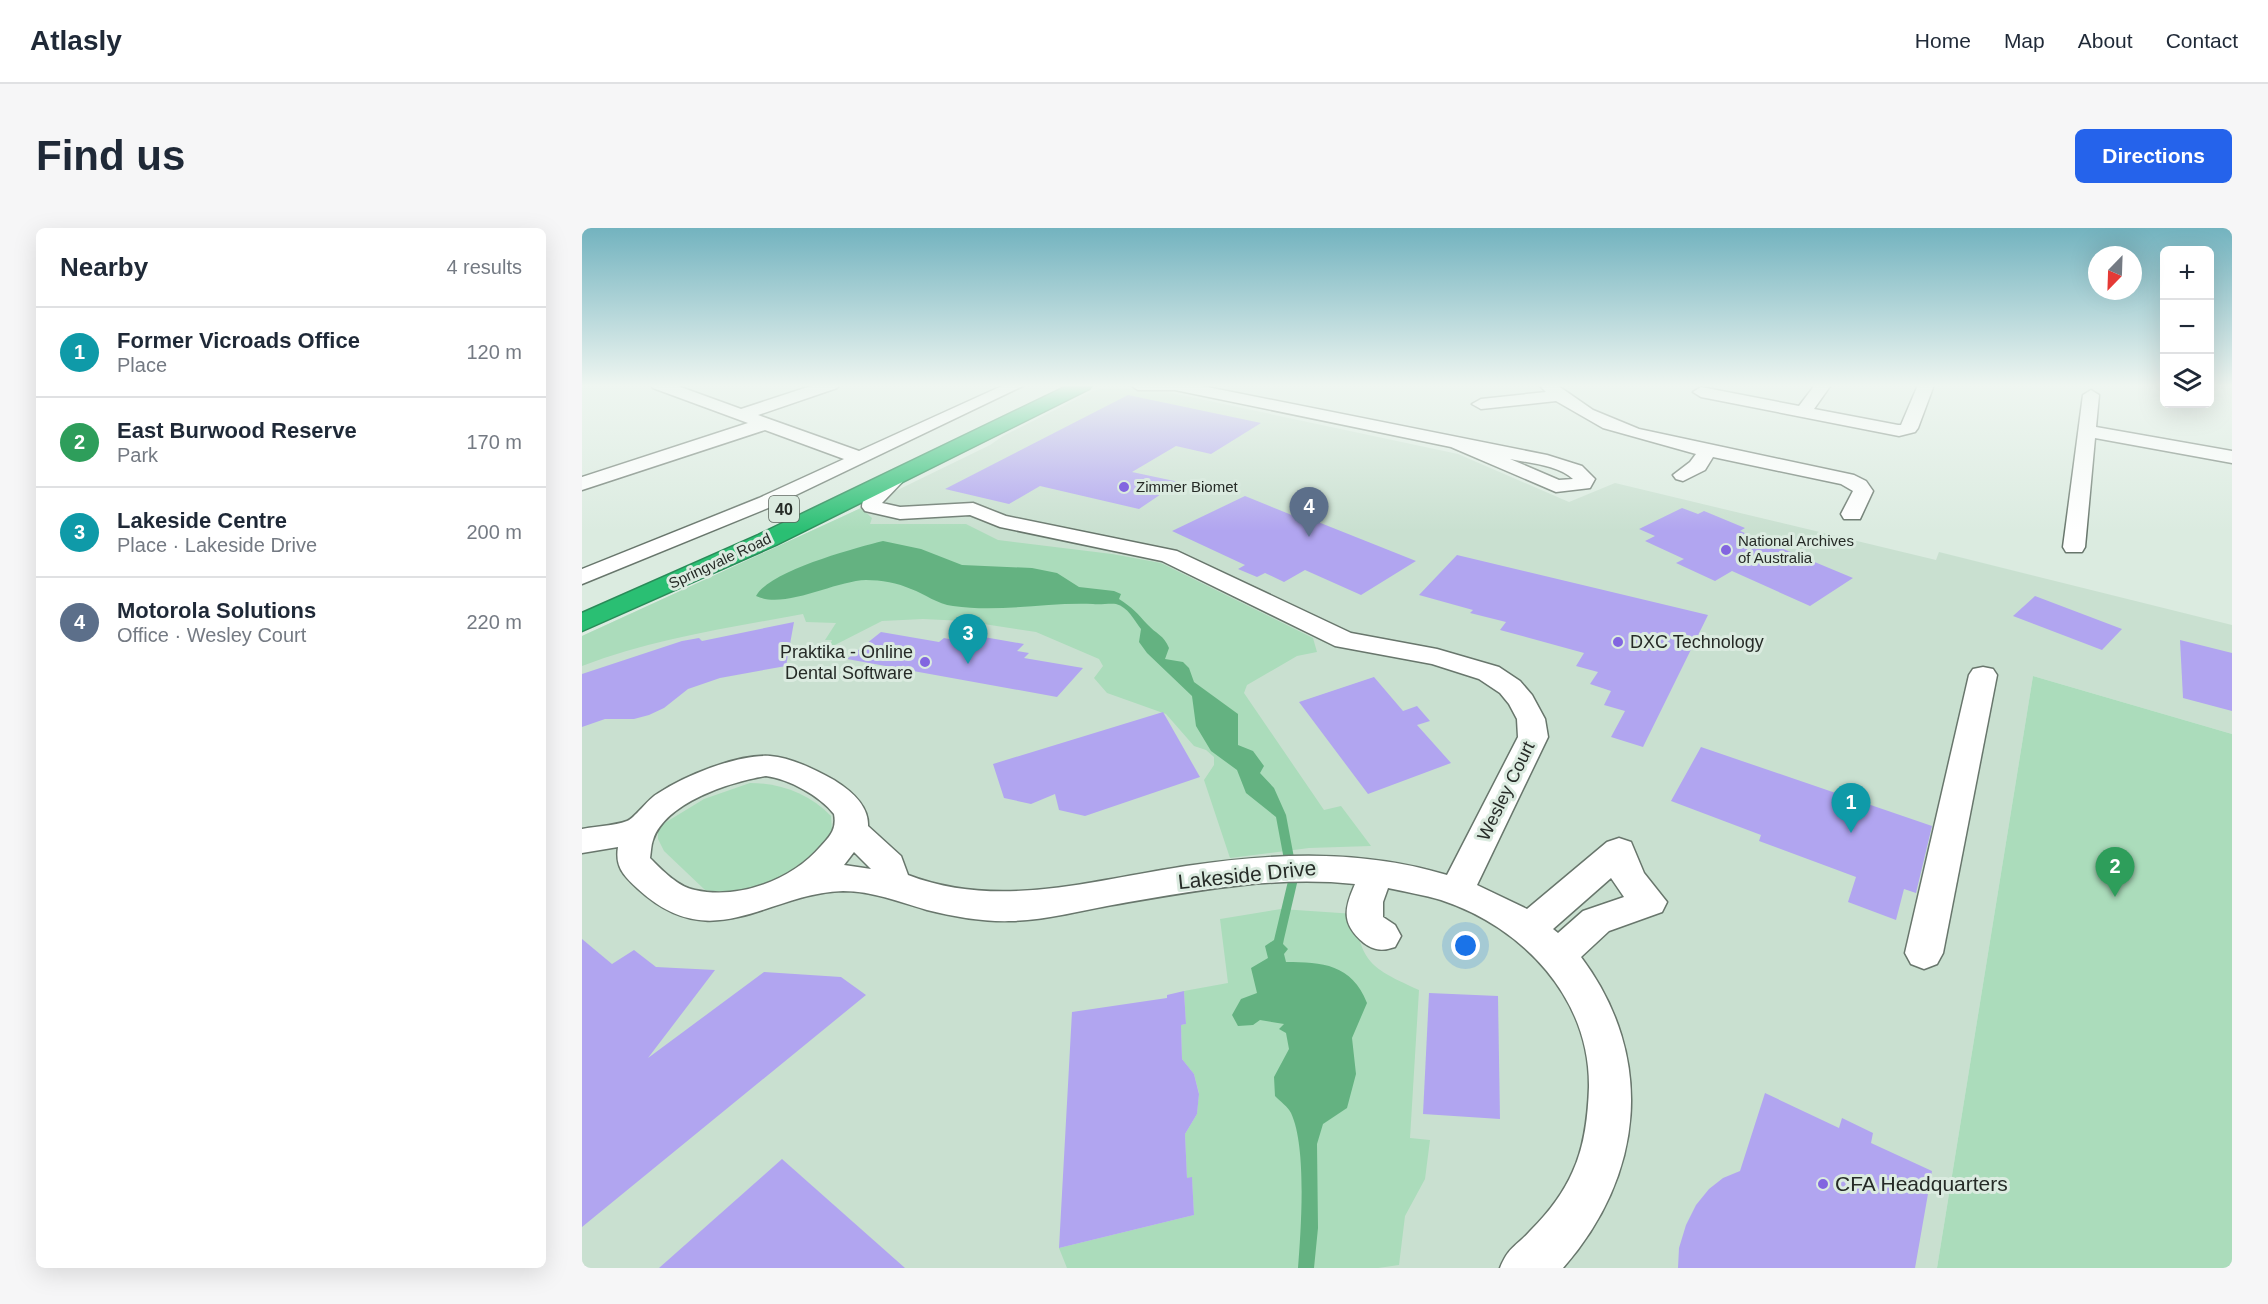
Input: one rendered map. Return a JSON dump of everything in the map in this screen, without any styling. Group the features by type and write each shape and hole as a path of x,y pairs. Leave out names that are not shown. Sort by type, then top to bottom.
{"highway":[{"name":"Springvale Road","path":"582,598 647,571 943,434"},
{"name":"Springvale Road","path":"582,623 712,566 984,434"},
{"path":"647,571 669,575 712,566"}],"street":[{"path":"582,484 735,434"},
{"path":"791,434 860,458"},
{"name":"Springvale Road","path":"582,577 766,502 913,434"},
{"path":"1407,434 1547,461 1575,470 1585,479 1583,484 1556,486 1458,444"},
{"path":"1643,434 1707,450 1860,480 1863,491 1853,515"},
{"path":"2074,547 2088,434"},
{"path":"2103,434 2232,456"},
{"path":"1683,475 1698,466 1707,450"},
{"name":"Wesley Court","path":"898,476 871,502 876,508 900,513 973,509 1000,521 1169,556 1344,640 1437,657 1488,673 1510,687 1522,701 1531,719 1533,737 1456,891"},
{"path":"1924,953 1983,675"},
{"name":"Lakeside Drive","path":"802,882 834,854 851,830 850,813 840,800 788,769 766,766 736,770 692,786 667,803 641,831 634,845 633,861 672,895 684,901 709,905 752,901 802,882 850,878 867,882 891,883 910,891 952,902 1013,907 1250,870 1298,867 1358,870 1456,891 1490,905 1528,929 1557,956 1585,994 1603,1035 1610,1069 1610,1119 1598,1169 1581,1205 1555,1242 1529,1267"},
{"name":"Lakeside Drive","path":"851,830 889,866 891,883"},
{"path":"582,841 641,831"},
{"path":"1528,929 1619,851 1629,879 1649,902 1596,921 1557,956"},
{"path":"1358,870 1365,902 1365,922 1382,936"}],"shaded area":[{"path":"1008,434 1362,434 1458,454 1569,502 1615,483 1936,560 1939,552 2232,625 2232,734 2033,676 1937,1268 582,1268 582,636 840,518 990,445"},
{"path":"861,508 872,518 870,524 966,524 998,540 1112,554 1161,563 1313,638 1317,652 1297,656 1247,685 1244,693 1324,810 1341,806 1371,846 1309,848 1230,858 1204,780 1214,765 1214,757 1206,750 1194,746 1166,714 1107,693 1094,678 1103,666 1099,659 1036,632 964,621 923,619 882,621 829,648 832,640 825,640 836,623 806,622 803,614 663,641 582,666 582,636"},
{"path":"883,541 921,549 962,565 1032,568 1057,573 1079,587 1114,591 1121,594 1119,599 1165,640 1169,648 1165,659 1183,662 1189,668 1194,682 1238,714 1238,745 1253,751 1264,766 1260,773 1274,788 1286,815 1298,879 1283,944 1288,949 1284,954 1286,962 1323,965 1344,973 1361,990 1367,1003 1352,1038 1356,1074 1347,1108 1323,1124 1317,1144 1318,1228 1314,1268 1298,1268 1302,1189 1299,1146 1291,1113 1275,1096 1274,1077 1289,1049 1286,1033 1279,1029 1284,1024 1260,1020 1253,1025 1238,1026 1232,1015 1241,999 1257,993 1251,968 1268,958 1265,946 1274,940 1288,881 1276,817 1246,793 1237,770 1211,751 1196,726 1192,696 1147,653 1139,642 1141,629 1130,614 1120,606 1075,604 971,608 947,605 901,585 872,580 853,582 780,600 756,596 777,578 795,569"},
{"path":"2033,676 2232,734 2232,1268 1937,1268"},
{"path":"750,783 772,785 804,796 831,816 832,831 806,866 770,884 730,893 705,890 664,851 658,839 658,827 704,799"},
{"path":"1281,909 1355,914 1361,945 1373,964 1381,971 1419,990 1410,1138 1430,1140 1425,1179 1405,1216 1399,1265 1378,1268 1067,1268 1059,1248 1194,1215 1192,1178 1187,1178 1185,1134 1197,1114 1199,1093 1194,1074 1182,1059 1181,1025 1186,1024 1184,991 1228,983 1220,919"}],"building":[{"path":"1053,434 1244,434 1211,454 1176,446 1132,472 1179,482 1139,509 1040,486 1009,504 945,489"},
{"path":"1245,496 1299,518 1303,516 1416,561 1361,595 1305,570 1284,582 1265,573 1257,577 1238,569 1245,565 1172,531"},
{"name":"National Archives of Australia","path":"1682,508 1698,514 1704,511 1745,528 1740,531 1853,578 1810,606 1732,571 1715,581 1676,563 1684,559 1645,541 1655,536 1639,529"},
{"name":"DXC Technology","path":"1457,555 1708,615 1643,747 1611,737 1625,711 1604,705 1611,691 1590,684 1598,672 1576,666 1584,653 1500,630 1506,622 1470,613 1473,610 1419,595"},
{"path":"2035,596 2122,629 2102,650 2013,616"},
{"path":"794,622 786,666 720,678 688,689 664,708 649,715 634,719 605,719 582,727 582,674 682,641 699,638 702,641"},
{"path":"881,632 939,642 944,638 954,640 961,633 1024,644 1017,651 1029,653 1024,658 1083,668 1057,697 847,659"},
{"path":"2180,640 2232,653 2232,711 2183,698"},
{"path":"1374,677 1403,711 1417,706 1430,721 1417,725 1451,763 1368,794 1299,702"},
{"path":"1163,712 1200,777 1085,816 1059,810 1055,794 1031,804 1004,798 993,764"},
{"path":"1701,747 1932,826 1916,893 1904,889 1896,920 1848,902 1856,877 1759,841 1761,835 1671,801"},
{"path":"582,939 612,964 634,950 656,967 715,970 648,1058 764,972 841,977 866,995 582,1227"},
{"path":"1184,991 1186,1024 1181,1025 1182,1059 1194,1074 1199,1094 1197,1114 1185,1134 1187,1178 1192,1177 1194,1215 1059,1248 1072,1012 1167,998 1167,995"},
{"path":"1429,993 1498,996 1500,1119 1423,1114"},
{"name":"CFA Headquarters","path":"1765,1093 1839,1128 1842,1118 1873,1133 1871,1143 1932,1171 1915,1268 1678,1268 1679,1248 1686,1225 1696,1205 1709,1189 1723,1178 1740,1171"},
{"path":"782,1159 905,1268 659,1268"}],"place":[{"name":"Zimmer Biomet","path":"1124,487"},
{"name":"Motorola Solutions","path":"1309,537"},
{"name":"National Archives of Australia","path":"1726,550"},
{"name":"DXC Technology","path":"1618,642"},
{"name":"Praktika - Online Dental Software","path":"925,662"},
{"name":"Lakeside Centre","path":"968,664"},
{"name":"Former Vicroads Office","path":"1851,833"},
{"name":"East Burwood Reserve","path":"2115,897"},
{"name":"CFA Headquarters","path":"1823,1184"}]}
